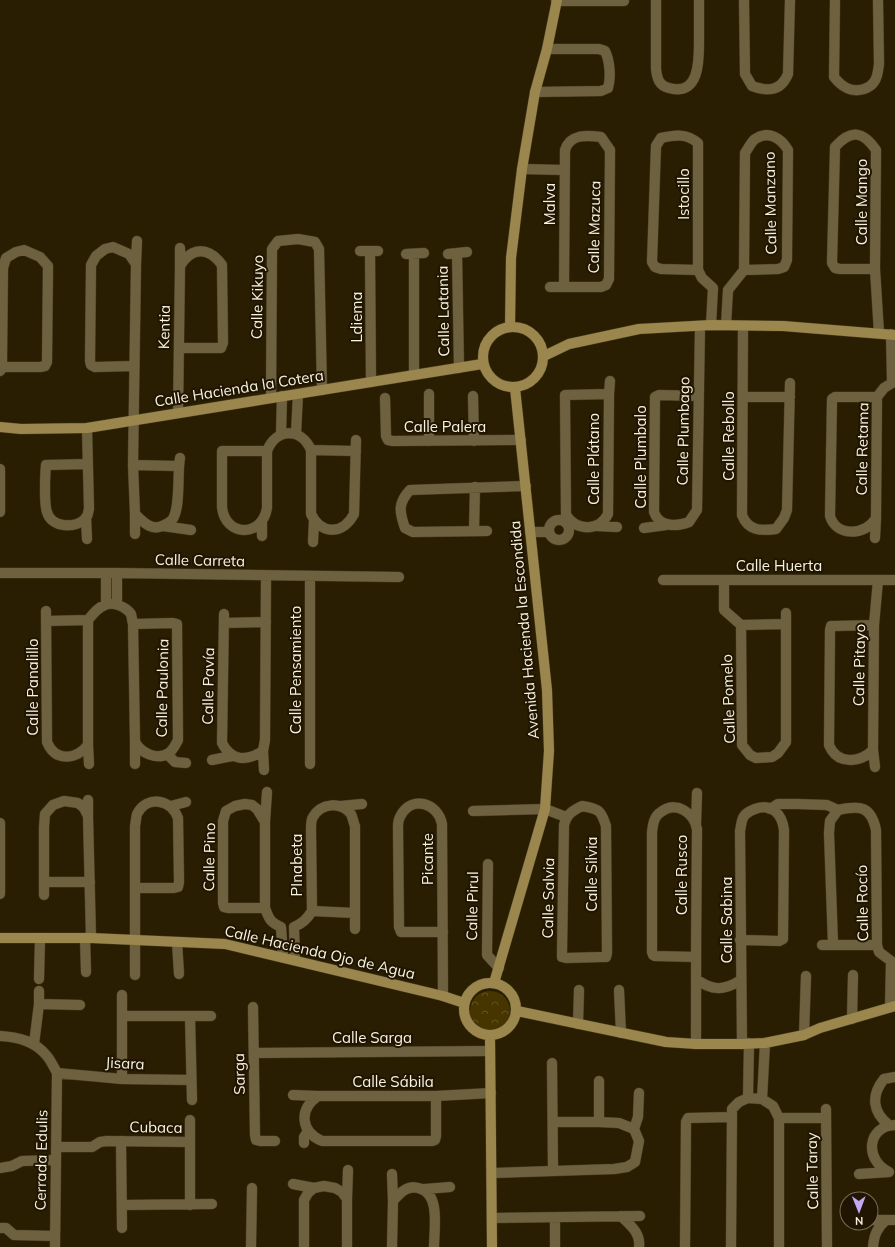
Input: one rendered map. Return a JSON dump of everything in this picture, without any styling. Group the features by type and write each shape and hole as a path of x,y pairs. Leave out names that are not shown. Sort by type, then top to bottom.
{"street":[{"path":"656,0 657,79 662,85 668,88 679,89 692,82 696,75 699,63 699,0"},
{"path":"744,0 745,74 752,86 766,89 779,87 788,74 790,0"},
{"path":"835,0 834,77 840,84 848,89 859,90 867,88 874,83 878,73 878,0"},
{"path":"510,327 511,258 522,169 535,92 547,48 556,1 624,1"},
{"path":"535,92 602,91 608,88 610,83 608,57 605,51 599,49 547,48"},
{"name":"Calle Mango","path":"875,270 840,269 835,268 832,263 835,147 848,135 855,134 866,138 876,150 875,270 879,332"},
{"name":"Calle Mazuca","path":"550,287 601,287 606,285 609,279 610,150 600,137 588,135"},
{"name":"Malva","path":"564,287 565,150 567,145 575,137 588,135"},
{"name":"Istocillo","path":"675,135 688,136 698,143 698,270 661,269 655,267 652,262 656,146 661,138 675,135"},
{"name":"Calle Manzano","path":"765,136 773,136 784,143 788,150 787,260 784,267 778,269 744,270 745,153 755,139 765,136"},
{"path":"522,169 564,170"},
{"name":"Calle Kikuyo","path":"271,398 272,249 278,241 298,239 316,242 319,249 322,390"},
{"path":"135,534 133,465 137,241"},
{"path":"134,366 95,367 91,365 91,265 96,256 105,249 113,247 129,254 136,264"},
{"name":"Kentia","path":"178,413 180,248"},
{"path":"24,250 40,257 48,266 47,362 45,366 40,367 2,369 3,268 6,258 16,252 24,250"},
{"path":"179,348 221,348 223,343 222,265 216,257 209,252 199,251 185,258 180,266"},
{"name":"Ldiema","path":"370,251 371,382"},
{"name":"Calle Latania","path":"459,368 452,254 467,252"},
{"path":"414,254 414,375"},
{"name":"Calle Plumbago","path":"666,524 677,525 689,522 697,510 698,396 712,288 702,278 698,270"},
{"path":"726,325 728,290 744,270"},
{"path":"544,356 569,344 639,329 706,325 783,326 879,332 893,335"},
{"name":"Calle Rebollo","path":"743,326 742,515 744,522 751,528 766,530 776,529 784,518 787,510 790,397"},
{"path":"510,327 518,327 531,332 540,343 544,356 541,372 530,383 515,388 501,386 489,377 482,364 482,352 486,342 494,333 510,327"},
{"name":"Calle Retama","path":"875,538 877,397 884,388 893,383 893,335"},
{"name":"Calle Hacienda la Cotera","path":"0,427 21,429 87,428 482,364"},
{"path":"608,394 610,381"},
{"path":"743,397 790,397 790,383"},
{"name":"Avenida Hacienda la Escondida","path":"494,982 545,809 549,751 547,690 515,388"},
{"path":"289,434 298,394"},
{"path":"428,394 429,441"},
{"name":"Calle Plátano","path":"565,394 608,394 608,514 605,520 596,526 572,526 566,515 565,394"},
{"name":"Calle Plumbalo","path":"666,524 656,518 654,512 655,397 659,395 698,396"},
{"path":"282,396 289,434"},
{"path":"473,396 474,441"},
{"path":"876,518 868,528 852,532 842,530 836,526 831,521 830,516 832,399 835,397 877,397"},
{"name":"Calle Palera","path":"385,398 386,436 388,440 521,440"},
{"path":"87,428 89,509 86,517 87,539"},
{"path":"267,451 222,451 222,514 230,526 237,529 251,529 262,521 266,514 267,508 267,451 274,438 289,434 303,438 308,444 310,450 311,514 319,525 325,529 332,530 346,526 351,521 354,514 356,440"},
{"path":"310,450 356,451"},
{"path":"133,465 179,462 177,510 172,520 159,527"},
{"path":"86,517 78,524 70,526 60,524 50,519 46,512 46,465 87,464"},
{"path":"0,468 0,512"},
{"path":"487,531 413,532 405,528 400,514 402,498 410,490 526,486"},
{"path":"474,531 475,487"},
{"path":"135,514 145,524 159,527 192,530"},
{"path":"556,519 564,521 572,526 568,535 561,540 553,538 548,532 550,524 556,519"},
{"path":"313,542 314,520"},
{"path":"262,521 262,536"},
{"path":"644,528 666,524"},
{"path":"596,526 617,527"},
{"path":"530,532 548,532"},
{"name":"Calle Carreta","path":"0,573 399,577"},
{"path":"106,573 111,604"},
{"path":"111,604 117,573"},
{"path":"264,770 266,576"},
{"name":"Calle Pensamiento","path":"310,576 310,764"},
{"name":"Calle Huerta","path":"663,580 895,580"},
{"path":"724,580 724,610 741,625 786,624 786,612"},
{"name":"Calle Pitayo","path":"875,767 873,750 874,625 878,580"},
{"path":"89,764 88,620 97,609 111,604"},
{"name":"Calle Paulonia","path":"111,604 124,608 131,614 133,624 135,764"},
{"name":"Calle Panalillo","path":"88,620 46,616 47,742 50,750 60,756 78,754 88,745"},
{"name":"Calle Pavía","path":"232,756 222,743 224,618 266,622"},
{"name":"Calle Paulonia","path":"133,624 177,624 178,740 176,745 167,754 155,756 145,753 139,749 135,742"},
{"name":"Calle Pomelo","path":"741,625 742,744 750,755 756,758 772,758 778,753 786,742 786,624"},
{"path":"873,750 868,756 852,760 837,756 832,752 830,745 830,630 831,626 874,625"},
{"path":"212,760 232,756 243,759 255,756 263,751"},
{"path":"167,754 175,762 186,763"},
{"path":"267,792 265,822 265,908 269,918 274,924 281,927 283,957"},
{"path":"696,824 697,793"},
{"path":"86,972 90,882 88,800"},
{"path":"44,895 45,814 53,805 64,801 78,803 84,808 88,816"},
{"path":"135,888 178,887 179,823 176,812 166,803 152,802 143,806 136,815 134,940 135,975"},
{"path":"171,806 186,802"},
{"name":"Calle Pino","path":"265,822 257,809 252,805 245,804 235,806 226,811 223,821 224,907 265,908"},
{"path":"336,806 362,804"},
{"name":"Picante","path":"443,932 401,932 399,927 398,827 400,816 406,808 416,804 428,805 434,808 441,819 443,932 443,996"},
{"path":"766,808 778,804 797,804 827,805 838,810 830,821 829,833 833,944"},
{"path":"336,806 347,810 352,816 355,826 355,929"},
{"name":"PInabeta","path":"312,911 312,818 319,810 336,806"},
{"name":"Calle Silvia","path":"566,817 572,811 582,806 595,808 602,815 606,826 606,957"},
{"name":"Calle Rusco","path":"696,957 653,955 652,832 654,820 661,812 670,807 683,809 689,812 696,824 696,957 696,1044"},
{"name":"Calle Rocío","path":"838,810 851,807 862,808 874,818 876,830 877,945 879,952 892,961 893,1006"},
{"path":"740,940 779,941 783,939 783,823 776,812 766,808"},
{"name":"Calle Sabina","path":"756,1098 745,1044 741,980 740,831 742,820 748,811 766,808"},
{"path":"474,811 545,809 566,817"},
{"name":"Calle Salvia","path":"566,817 564,825 562,957 606,957"},
{"path":"0,823 0,894"},
{"name":"Calle Pirul","path":"488,864 487,955 499,968"},
{"path":"44,882 90,882"},
{"path":"295,960 294,927 302,924 312,911 355,913"},
{"name":"Calle Hacienda Ojo de Agua","path":"0,938 88,938 225,944 443,996 464,1003"},
{"path":"39,979 40,938"},
{"path":"178,942 179,974"},
{"path":"822,945 877,945"},
{"path":"852,1019 853,975"},
{"path":"804,1035 806,976"},
{"path":"696,979 704,985 713,988 723,988 733,985 741,980"},
{"path":"494,982 504,986 511,993 516,1002 517,1011 515,1019 505,1030 498,1034 490,1035 481,1033 470,1025 464,1013 464,1003 468,994 475,987 484,983 494,982"},
{"path":"578,1024 579,990"},
{"path":"619,990 621,1033"},
{"path":"34,1044 39,1004 39,991"},
{"path":"122,996 122,1079"},
{"path":"39,1004 80,1005"},
{"path":"517,1011 666,1042 696,1044 745,1044 765,1043 804,1035 820,1028 893,1006"},
{"name":"Sarga","path":"253,1007 255,1135 256,1140 275,1141"},
{"path":"122,1016 211,1016"},
{"path":"190,1016 192,1100"},
{"path":"490,1035 493,1218 492,1247"},
{"path":"0,1036 16,1037 34,1044 48,1056 57,1073"},
{"path":"756,1098 765,1043"},
{"name":"Calle Sarga","path":"254,1053 490,1051"},
{"path":"552,1064 553,1171"},
{"name":"Jisara","path":"57,1073 122,1079 191,1080"},
{"name":"Cerrada Edulis","path":"55,1247 57,1073"},
{"path":"892,1125 879,1115 876,1108 875,1097 879,1086 884,1079 895,1077"},
{"path":"599,1122 600,1081"},
{"name":"Calle Sábila","path":"293,1095 436,1096 491,1093"},
{"path":"492,1173 627,1167 635,1162 638,1152 638,1141 634,1129 638,1117 639,1093"},
{"path":"318,1096 310,1101 304,1113 304,1122 308,1131 315,1138 322,1141 435,1140 436,1096"},
{"path":"731,1247 732,1108 739,1102 756,1098 773,1106 779,1118 779,1247"},
{"name":"Calle Taray","path":"779,1118 826,1114 827,1247"},
{"path":"685,1247 686,1122 688,1118 732,1117"},
{"path":"190,1120 190,1204"},
{"path":"552,1122 619,1123 634,1129"},
{"path":"892,1125 883,1128 874,1138 872,1152 877,1164 892,1172"},
{"path":"304,1143 304,1137 308,1131"},
{"name":"Cubaca","path":"56,1146 92,1147 100,1142 107,1141 190,1142"},
{"path":"121,1141 122,1228"},
{"path":"0,1168 12,1166 22,1161 56,1160"},
{"path":"347,1247 348,1170"},
{"path":"859,1174 892,1172"},
{"path":"392,1174 392,1247"},
{"path":"293,1184 314,1188 324,1186 335,1188 342,1192 347,1199"},
{"path":"393,1201 404,1189 414,1187 425,1189 450,1187"},
{"path":"251,1247 252,1188"},
{"path":"304,1247 304,1200 308,1193 314,1188"},
{"path":"425,1189 431,1195 434,1202 434,1247"},
{"path":"122,1205 212,1204"},
{"path":"621,1216 636,1232 640,1244 639,1247"},
{"path":"493,1218 640,1216"},
{"path":"554,1218 554,1247"},
{"path":"879,1220 890,1220"},
{"path":"873,1247 874,1238 879,1226 890,1220"},
{"path":"0,1228 6,1228 14,1235 55,1236"}],"green space":[{"path":"494,991 501,994 507,1000 510,1011 509,1019 501,1028 494,1031 486,1031 479,1028 471,1019 470,1007 473,1000 482,992"}]}
